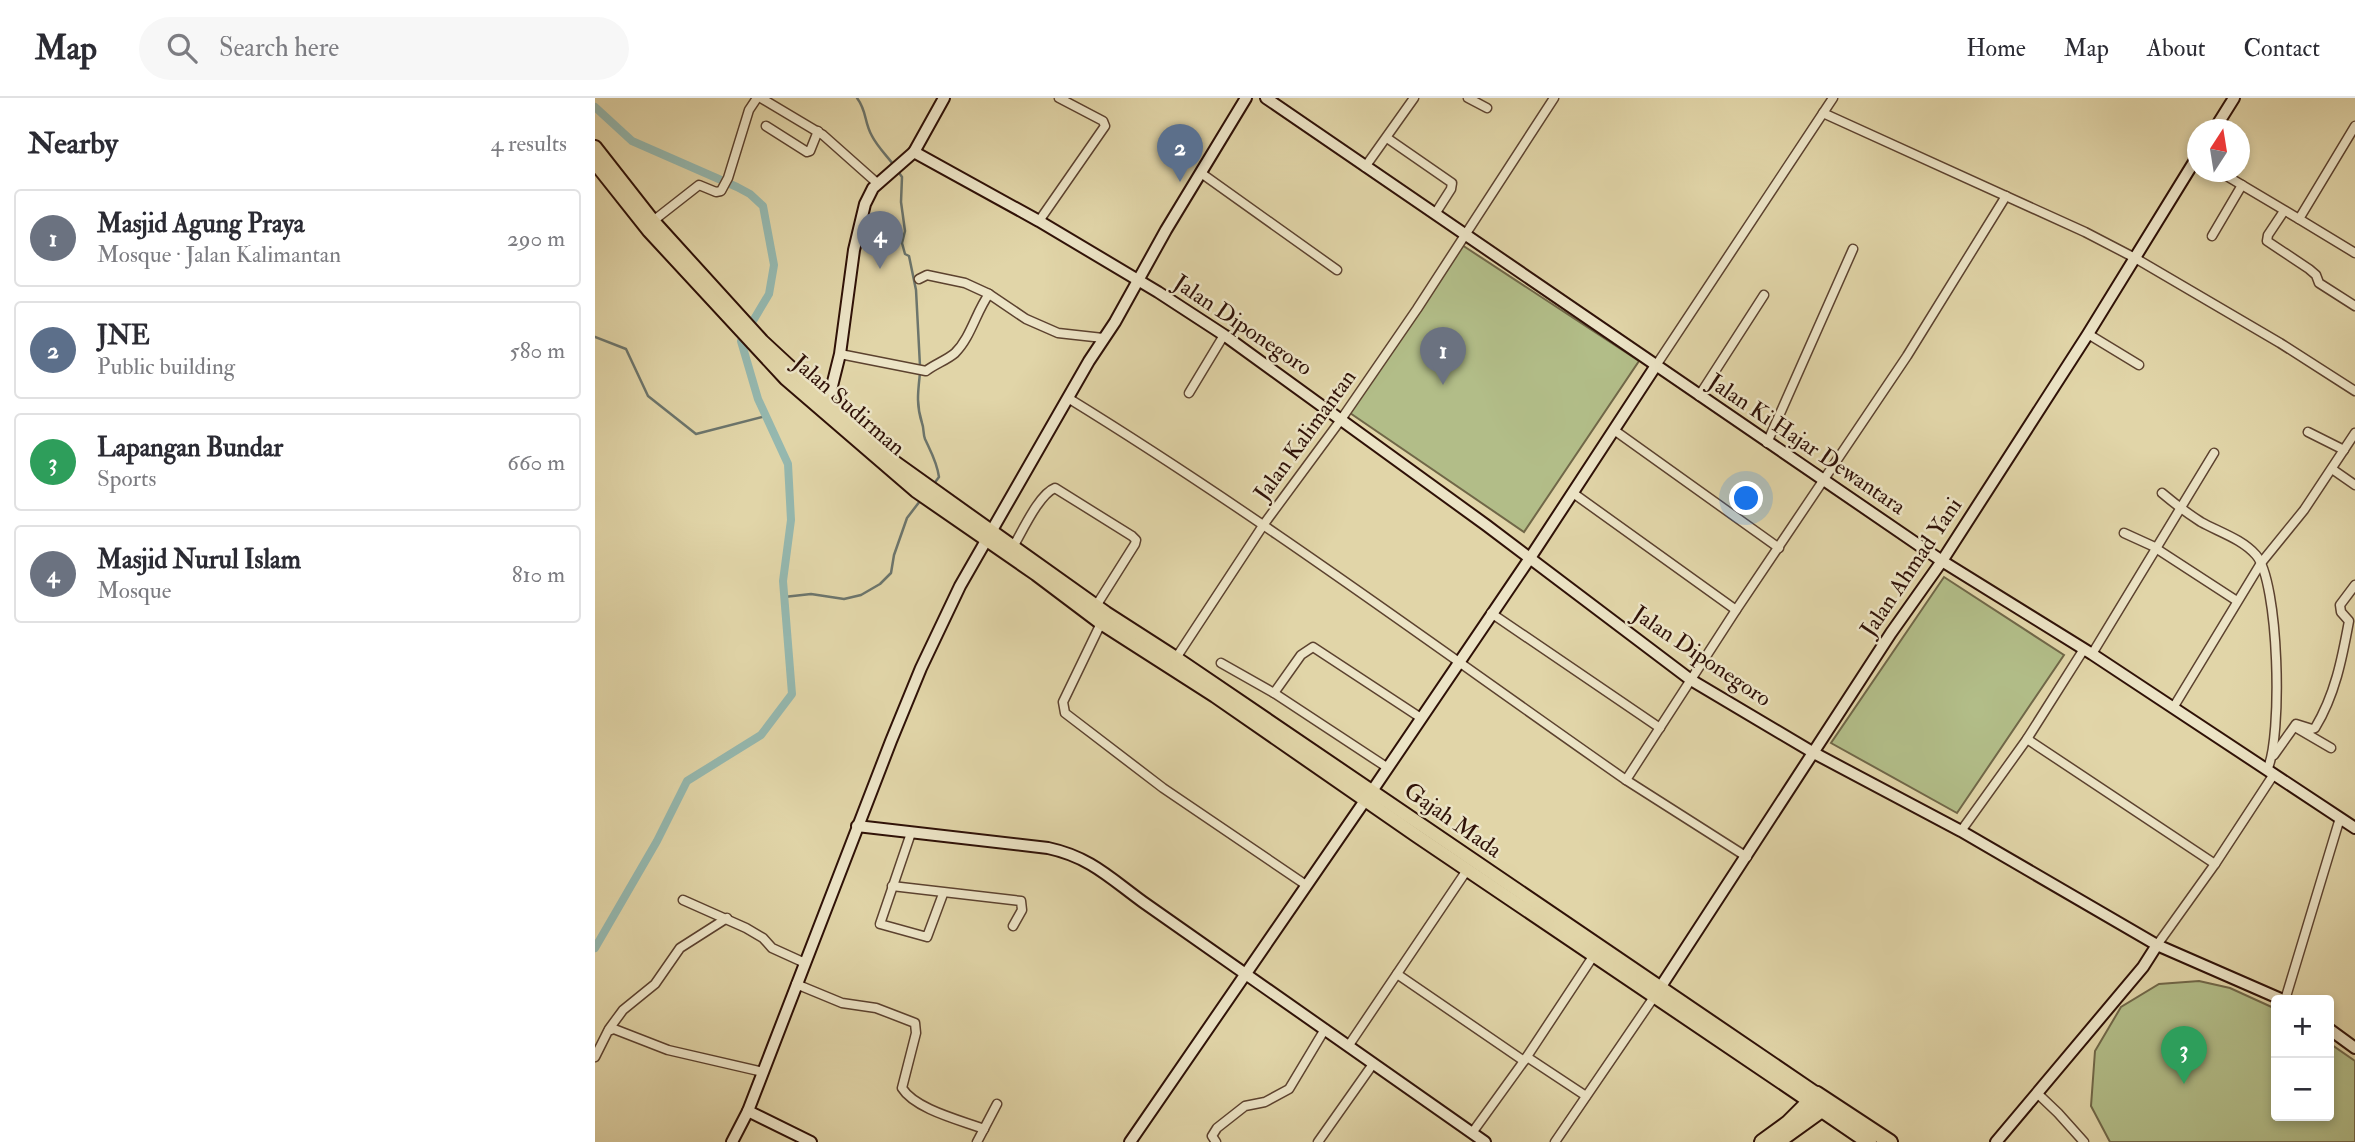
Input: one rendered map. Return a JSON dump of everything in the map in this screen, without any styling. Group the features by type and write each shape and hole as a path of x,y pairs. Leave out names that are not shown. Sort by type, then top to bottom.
{"highway":[{"path":"1762,1142 1819,1102"},
{"path":"1777,1142 1819,1102"},
{"name":"Gajah Mada","path":"1819,1102 1869,1142"},
{"name":"Gajah Mada","path":"1819,1102 1889,1142"}],"main road":[{"path":"595,147 734,318"},
{"path":"595,163 649,231 759,345 828,402 918,486 990,536"},
{"name":"Jalan Sudirman","path":"759,345 817,407 918,486"},
{"path":"933,496 962,523 990,536"},
{"name":"Gajah Mada","path":"990,536 1013,547 1134,642 1248,713 1819,1102"},
{"name":"Gajah Mada","path":"990,536 1036,574 1176,658 1248,713"},
{"name":"Gajah Mada","path":"1369,795 1467,870 1535,909 1594,955 1658,993"}],"street":[{"path":"653,221 699,185 716,192 721,191 728,178 750,110 759,98 818,131 877,183"},
{"path":"828,402 840,354 854,250 868,195 877,183 913,152 944,98"},
{"path":"1039,221 1105,125 1103,121 1059,98"},
{"path":"732,1142 748,1111 857,826 921,668 960,586 1103,338 1139,281 1166,230 1246,98"},
{"name":"Jalan Ki Hajar Dewantara","path":"1266,98 1822,481 2355,828"},
{"path":"1365,167 1414,98"},
{"path":"1468,98 1487,108"},
{"name":"Jalan Kalimantan","path":"1176,658 1264,524 1340,421 1554,98"},
{"path":"1130,1142 1530,558 1833,98"},
{"path":"2221,119 2234,98"},
{"path":"1823,113 2085,232 2280,343 2355,391"},
{"path":"767,126 808,152 818,131"},
{"path":"2299,219 2355,126"},
{"path":"1387,138 1452,183 1435,214"},
{"name":"Jalan Diponegoro","path":"913,152 1039,221 1139,281 1276,370 1340,421 1530,558 1692,680 1814,753 1961,831 2157,945 2272,995"},
{"path":"1201,173 1337,270"},
{"name":"Jalan Ahmad Yani","path":"1658,993 1891,633 1942,561 2088,334 2187,173"},
{"path":"2237,182 2355,253"},
{"path":"2212,236 2242,185"},
{"path":"1626,780 1736,610 1907,356 2006,196"},
{"path":"2284,211 2267,234 2267,241 2309,269 2316,275 2319,283 2355,306"},
{"path":"1767,443 1853,250"},
{"path":"919,279 927,275 972,285 1026,319 1058,333 1103,338"},
{"path":"840,354 921,372 956,352 989,294"},
{"path":"1699,397 1764,295"},
{"path":"2088,334 2139,365"},
{"path":"1189,393 1224,335"},
{"path":"1068,398 1160,454 1264,524 1626,780 1747,857"},
{"path":"1614,430 1779,548"},
{"path":"2308,432 2344,450"},
{"path":"2173,708 2261,563 2291,528 2355,433"},
{"path":"1961,831 2088,652 2157,549 2214,453"},
{"path":"2332,469 2355,485"},
{"path":"1013,547 1035,508 1050,490 1055,488 1136,540 1063,702 1065,713 1163,788 1306,885"},
{"path":"1573,493 1736,610"},
{"path":"1996,1142 2143,967 2215,864 2270,772 2278,715 2271,616 2261,563 2246,546 2180,508 2162,493"},
{"path":"2124,533 2157,549 2237,601"},
{"path":"2272,757 2298,723 2314,729 2332,696 2349,621 2341,612 2340,606 2355,585"},
{"path":"1491,613 1660,728"},
{"path":"1274,694 1301,655 1313,647 1421,719"},
{"path":"1221,663 1388,768"},
{"path":"2295,727 2331,748"},
{"path":"2027,739 2215,864"},
{"path":"2286,995 2340,818"},
{"path":"857,826 1048,848 1090,862 1485,1142"},
{"path":"911,833 880,924 926,938 943,894"},
{"path":"1349,1045 1467,870"},
{"path":"892,886 1021,901 1022,909 1013,926"},
{"path":"683,900 727,918 761,937 772,948 805,963"},
{"path":"595,1057 622,1010 655,984 680,948 727,918"},
{"path":"1472,1133 1526,1059 1594,955"},
{"path":"1397,974 1586,1096"},
{"path":"796,984 842,1003 876,1009 915,1023 916,1033 902,1089 917,1103 984,1129"},
{"path":"1555,1142 1658,993"},
{"path":"609,1029 668,1050 763,1072"},
{"path":"1216,1142 1212,1138 1216,1129 1245,1106 1265,1102 1289,1089 1325,1029"},
{"path":"2334,1033 2355,1048"},
{"path":"1318,1142 1373,1064"},
{"path":"2036,1093 2058,1112 2084,1142"},
{"path":"977,1142 997,1104"},
{"path":"748,1111 811,1142"}],"green space":[{"path":"1462,245 1639,361 1524,532 1350,413"},
{"path":"1944,577 2064,655 1957,813 1831,743"},
{"path":"2199,981 2230,988 2271,1007 2271,1121 2334,1121 2334,1046 2355,1061 2355,1142 2110,1142 2091,1106 2095,1051 2121,1007 2159,984"}],"waterway":[{"path":"857,98 872,136 893,164"},
{"path":"595,107 632,141 737,187 763,206 774,265 769,294 741,341 758,399 788,464 791,520 783,581 792,694 761,735 687,781 657,841 595,948"},
{"path":"897,170 902,177 901,202 905,231 902,243 905,254 909,256 916,290 920,366"},
{"path":"595,337 626,349 648,396 696,434 766,416"},
{"path":"920,373 919,410 924,437 939,477 933,485"},
{"path":"784,597 811,594 844,599 861,595 880,584 891,573 894,555 907,518 920,501"}],"place":[{"name":"JNE","path":"1180,182"},
{"name":"Masjid Nurul Islam","path":"880,269"},
{"name":"Masjid Agung Praya","path":"1443,385"},
{"name":"Lapangan Bundar","path":"2184,1084"}]}
